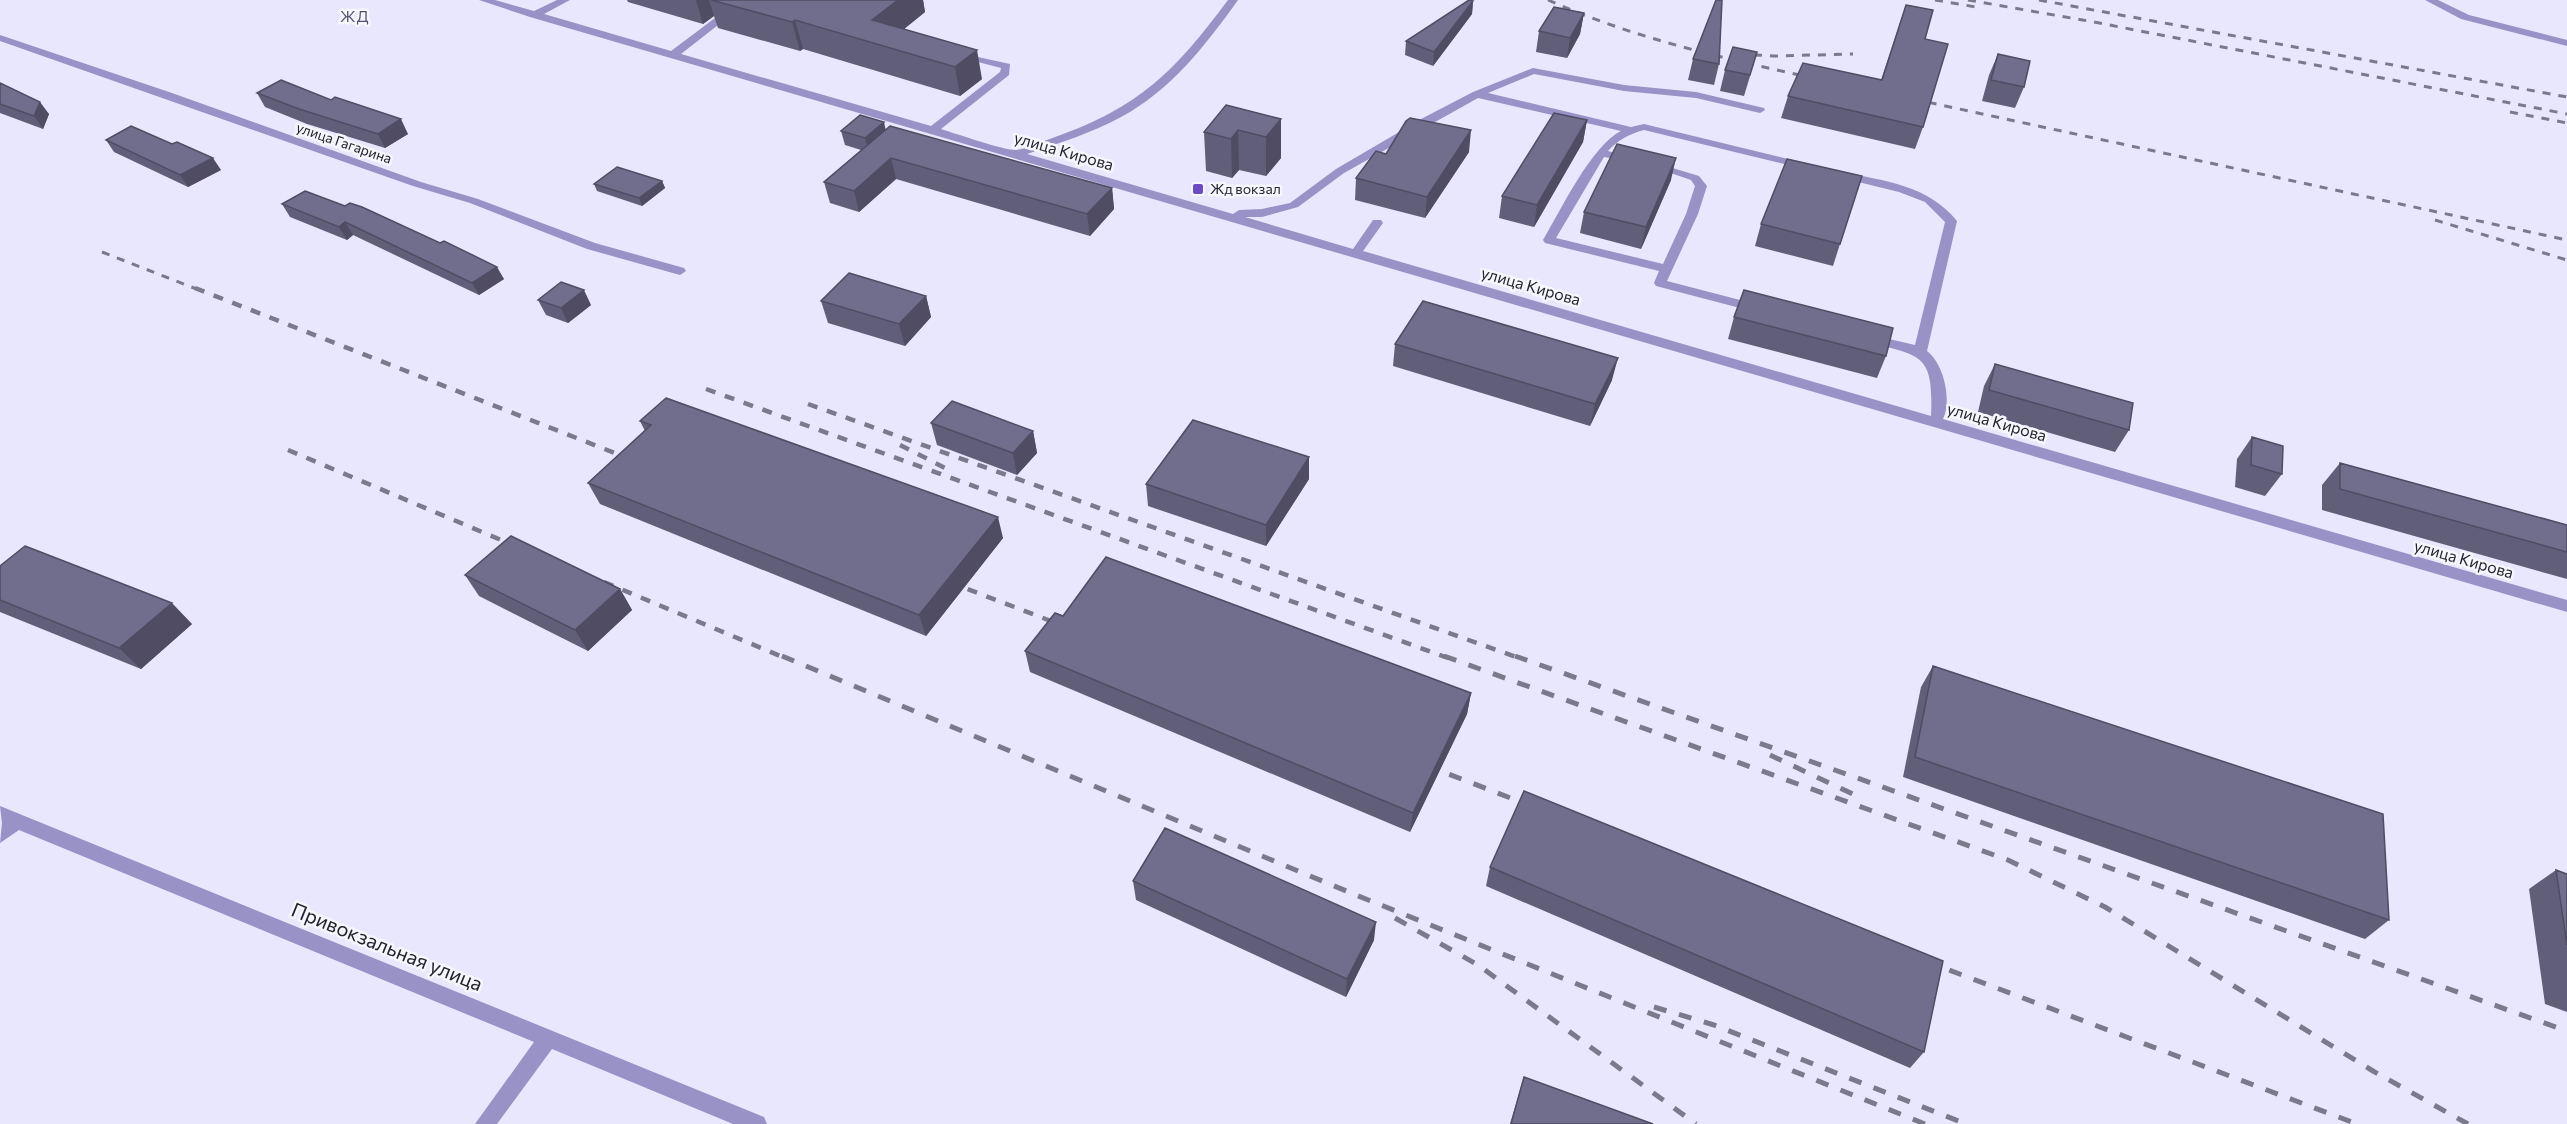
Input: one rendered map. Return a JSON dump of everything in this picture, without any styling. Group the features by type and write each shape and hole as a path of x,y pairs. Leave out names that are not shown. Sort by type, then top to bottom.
{"street":[{"name":"улица Кирова","path":"484,0 2567,606"},
{"path":"534,15 565,0"},
{"path":"673,55 745,0"},
{"path":"1016,154 1110,118 1146,96 1209,33 1233,0"},
{"path":"2430,0 2465,17 2567,43"},
{"name":"улица Гагарина","path":"0,38 168,94 387,173 474,201 591,246 680,271"},
{"path":"933,130 1005,73 1006,66 951,52"},
{"path":"1224,214 1262,213 1294,205 1340,171 1427,120 1477,94 1533,71 1624,88 1696,95 1760,110"},
{"path":"1477,94 1631,130"},
{"path":"1666,269 1549,240 1600,153 1613,139 1631,130 1644,127 1813,168"},
{"path":"1600,153 1681,172 1695,178 1701,186 1692,214 1660,283 1769,311"},
{"path":"1835,173 1903,189 1929,200 1951,221 1920,351"},
{"path":"1356,253 1377,223"},
{"path":"1855,334 1920,351 1931,364 1939,390 1938,416"},
{"path":"0,836 8,817"},
{"name":"Привокзальная улица","path":"8,817 757,1124"},
{"path":"484,1124 549,1037"}],"building":[{"path":"711,0 898,0 872,20 977,50 955,67 795,20 792,22"},
{"path":"1469,0 1473,1 1434,52 1406,41"},
{"path":"1716,0 1722,0 1719,64 1693,59"},
{"path":"1906,5 1933,10 1925,39 1948,44 1923,127 1788,96 1803,63 1882,80"},
{"path":"1554,7 1584,13 1570,38 1539,31"},
{"path":"1733,47 1757,52 1750,75 1725,70"},
{"path":"1998,54 2030,61 2024,87 1991,80"},
{"path":"281,80 331,100 335,97 401,119 378,134 257,93"},
{"path":"0,83 40,102 34,116 0,104"},
{"path":"1226,105 1281,119 1266,137 1238,130 1231,139 1204,132"},
{"path":"1554,113 1587,120 1537,205 1502,196"},
{"path":"860,115 884,122 865,138 841,131"},
{"path":"1410,118 1471,130 1427,197 1356,178 1376,151 1386,154"},
{"path":"131,126 172,144 177,142 213,158 180,175 106,140"},
{"path":"890,126 1112,188 1087,214 891,158 854,191 824,182"},
{"path":"1617,144 1676,158 1646,227 1584,212"},
{"path":"1787,159 1862,176 1840,244 1761,224"},
{"path":"617,167 662,181 639,198 594,184"},
{"path":"305,191 345,206 350,203 362,207 440,243 444,241 497,267 472,283 345,222 339,227 282,204"},
{"path":"849,273 926,296 899,324 821,301"},
{"path":"561,282 584,290 561,308 538,300"},
{"path":"1744,290 1893,328 1886,356 1734,317"},
{"path":"1423,301 1618,358 1595,404 1395,344"},
{"path":"1995,364 2133,403 2129,430 1989,390"},
{"path":"666,398 998,517 919,615 588,483 651,425 640,421"},
{"path":"952,401 1033,431 1013,453 931,423"},
{"path":"1193,420 1309,457 1266,525 1146,484"},
{"path":"2252,437 2283,446 2282,474 2251,465"},
{"path":"2340,463 2567,525 2567,552 2340,489"},
{"path":"511,536 620,589 575,630 465,575"},
{"path":"25,546 172,603 119,648 0,600 0,566"},
{"path":"1106,557 1471,693 1413,813 1025,651 1055,613 1063,616"},
{"path":"1933,666 2383,814 2389,920 1915,757"},
{"path":"1524,791 1943,961 1924,1052 1490,867"},
{"path":"1165,828 1376,922 1347,979 1133,881"},
{"path":"2556,870 2567,874 2567,945"},
{"path":"1524,1077 1653,1124 1511,1124"}],"railway":[{"path":"1548,0 1645,36 1712,55 1813,78"},
{"path":"1935,0 1976,7"},
{"path":"1968,0 2094,22 2567,114"},
{"path":"2039,0 2567,97"},
{"path":"1738,54 1773,56 1853,54"},
{"path":"1913,99 2567,240"},
{"path":"2510,112 2567,123"},
{"path":"2435,220 2567,260"},
{"path":"102,252 199,290"},
{"path":"195,288 635,461"},
{"path":"706,389 1448,658"},
{"path":"808,404 1519,658"},
{"path":"900,445 953,472"},
{"path":"288,450 520,548"},
{"path":"604,582 785,658"},
{"path":"949,582 1064,626"},
{"path":"782,656 1351,893 1925,1124"},
{"path":"1444,656 2008,860 2105,907 2373,1071 2468,1124"},
{"path":"1515,656 2567,1031"},
{"path":"1770,755 1859,797"},
{"path":"1425,765 1534,807"},
{"path":"1395,918 1478,965 1696,1124"},
{"path":"1925,961 2357,1124"},
{"path":"1654,1007 1714,1025 1966,1124"}],"place":[{"name":"Жд вокзал","path":"1198,189"}],"district":[{"name":"ЖД","path":"355,17"}]}
